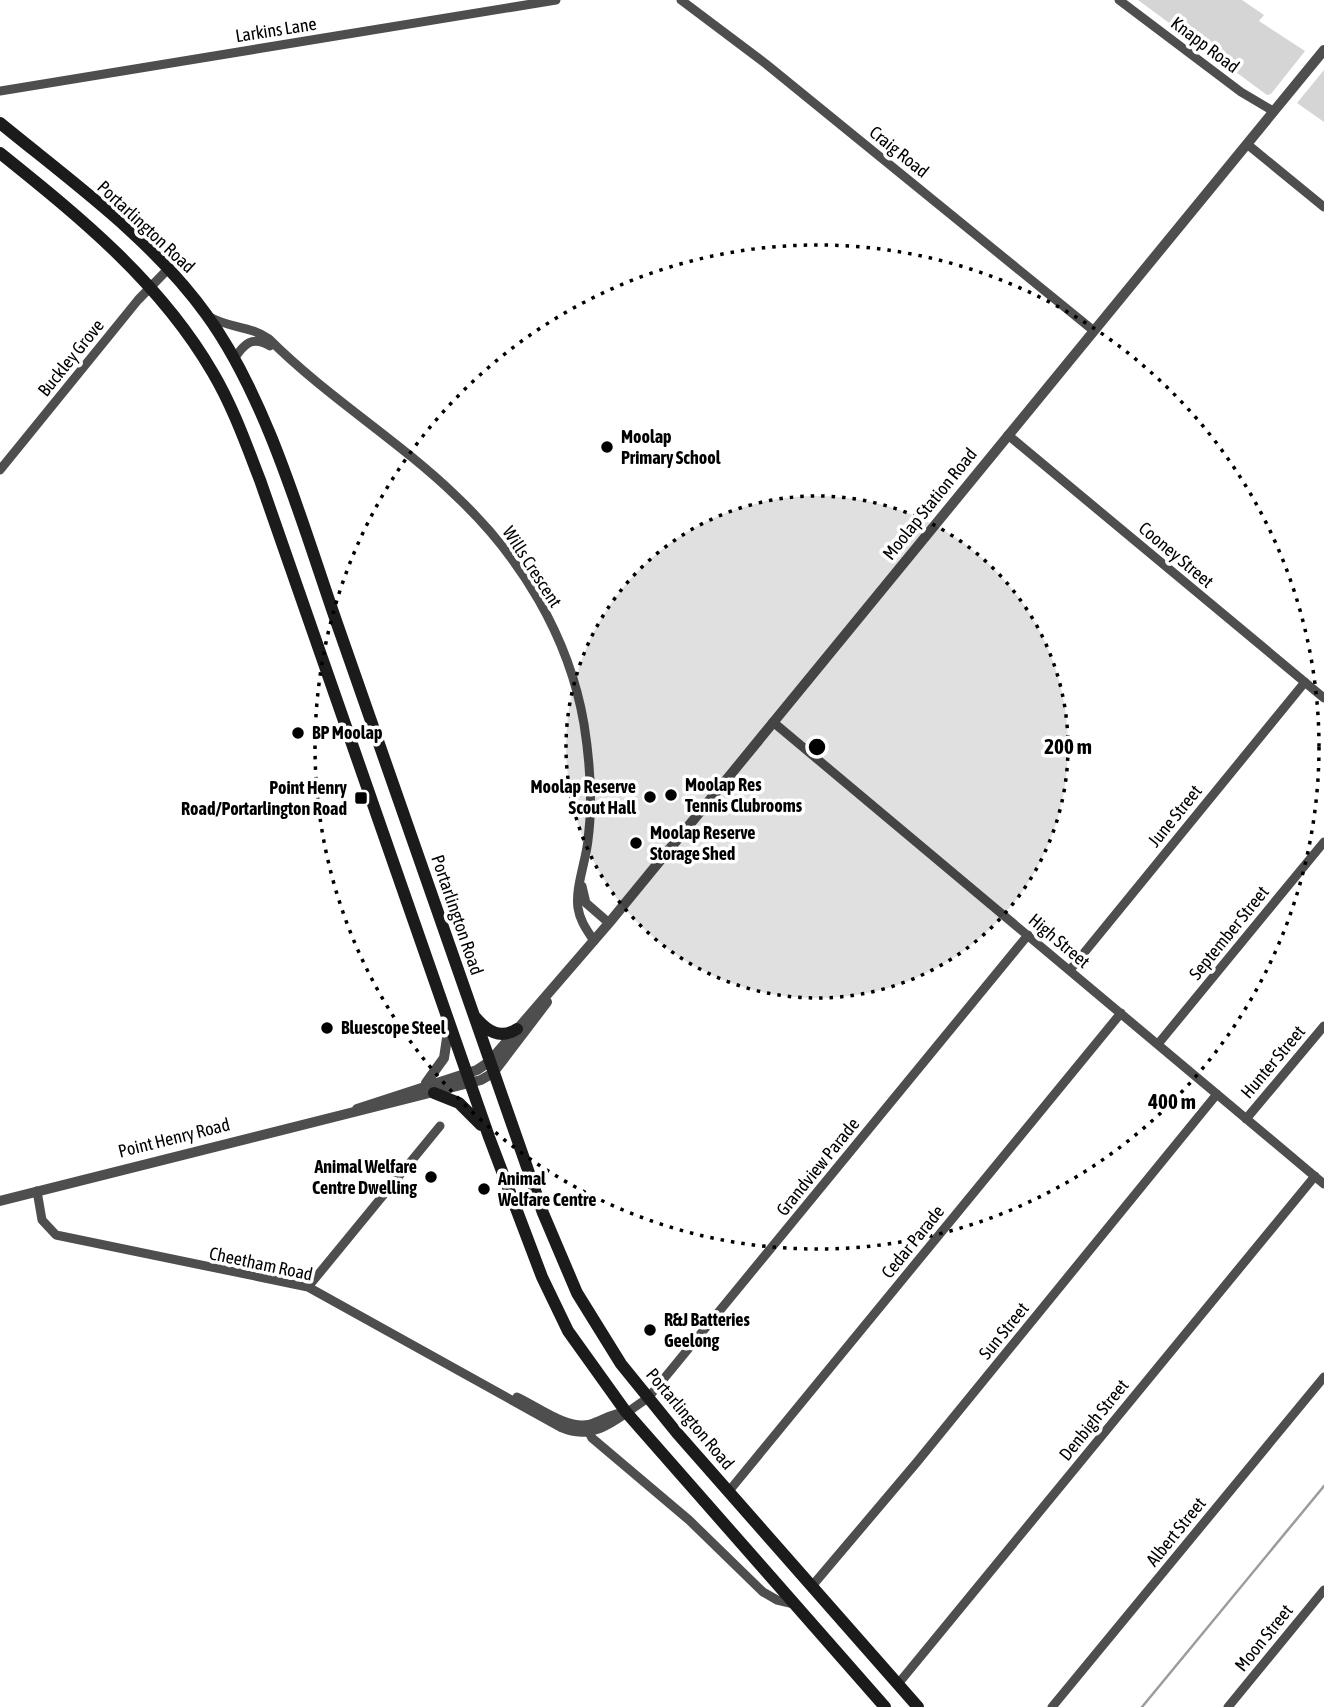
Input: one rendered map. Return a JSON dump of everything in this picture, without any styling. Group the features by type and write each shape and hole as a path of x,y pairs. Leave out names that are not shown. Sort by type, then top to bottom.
{"main road":[{"name":"Portarlington Road","path":"0,123 131,232 169,268 207,315 234,359 266,426 543,1213 572,1284 596,1328 648,1398 918,1707"},
{"path":"0,153 119,254 151,286 194,341 239,426 489,1137 547,1288 568,1331 626,1412 885,1707"},
{"path":"473,1014 494,1033 507,1035 517,1029"},
{"path":"434,1093 447,1097 470,1112 489,1137"}],"street":[{"name":"Larkins Lane","path":"0,91 556,0"},
{"name":"Craig Road","path":"681,0 766,64 1094,331"},
{"name":"Knapp Road","path":"1119,0 1241,92 1273,111"},
{"name":"Moolap Station Road","path":"491,1067 1324,50"},
{"path":"1247,144 1324,207"},
{"name":"Buckley Grove","path":"0,470 151,286 169,268"},
{"name":"Wills Crescent","path":"207,315 228,327 251,328 259,332 455,494 499,541 539,601 562,650 584,724 591,797 578,908 582,923 594,941"},
{"name":"Wills Crescent","path":"234,359 242,347 254,340 283,354"},
{"name":"Cooney Street","path":"1008,435 1305,682 1322,693"},
{"name":"June Street","path":"1070,970 1305,682"},
{"name":"High Street","path":"773,722 1324,1184"},
{"name":"September Street","path":"1158,1044 1324,842"},
{"path":"582,884 586,903 609,923"},
{"name":"Grandview Parade","path":"626,1412 648,1398 1028,935"},
{"name":"Moolap Station Road","path":"491,1067 517,1029 562,980"},
{"name":"Cedar Parade","path":"729,1492 1121,1013"},
{"path":"421,1087 435,1074 444,1058 449,1024"},
{"name":"Hunter Street","path":"1246,1119 1324,1026"},
{"name":"Point Henry Road","path":"0,1201 357,1109 434,1093 491,1067"},
{"name":"Point Henry Road","path":"357,1109 421,1087 468,1078"},
{"name":"Sun Street","path":"812,1586 917,1462 1217,1094"},
{"path":"308,1287 440,1126"},
{"name":"Denbigh Street","path":"898,1684 1315,1176"},
{"name":"Cheetham Road","path":"37,1191 42,1220 48,1229 65,1239 308,1287 490,1385 587,1429"},
{"name":"Albert Street","path":"1052,1707 1324,1377"},
{"path":"626,1412 612,1413 587,1429 689,1520 763,1591 777,1600 794,1604"},
{"name":"Moon Street","path":"1228,1707 1324,1590"}],"shaded area":[{"path":"1138,0 1242,0 1264,15 1259,21 1305,51 1271,94 1267,95"},
{"path":"1324,70 1324,122 1297,103"}],"waterway":[{"path":"1142,1707 1324,1486"}],"place":[{"name":"Moolap Primary School","path":"607,447"},
{"name":"BP Moolap","path":"298,733"},
{"name":"Moolap Res Tennis Clubrooms","path":"671,795"},
{"name":"Moolap Reserve Scout Hall","path":"650,797"},
{"name":"Point Henry Road/Portarlington Road","path":"361,798"},
{"name":"Moolap Reserve Storage Shed","path":"636,843"},
{"name":"Bluescope Steel","path":"327,1028"},
{"name":"Animal Welfare Centre Dwelling","path":"431,1177"},
{"name":"Animal Welfare Centre","path":"484,1189"},
{"name":"R&J Batteries Geelong","path":"650,1330"}]}
